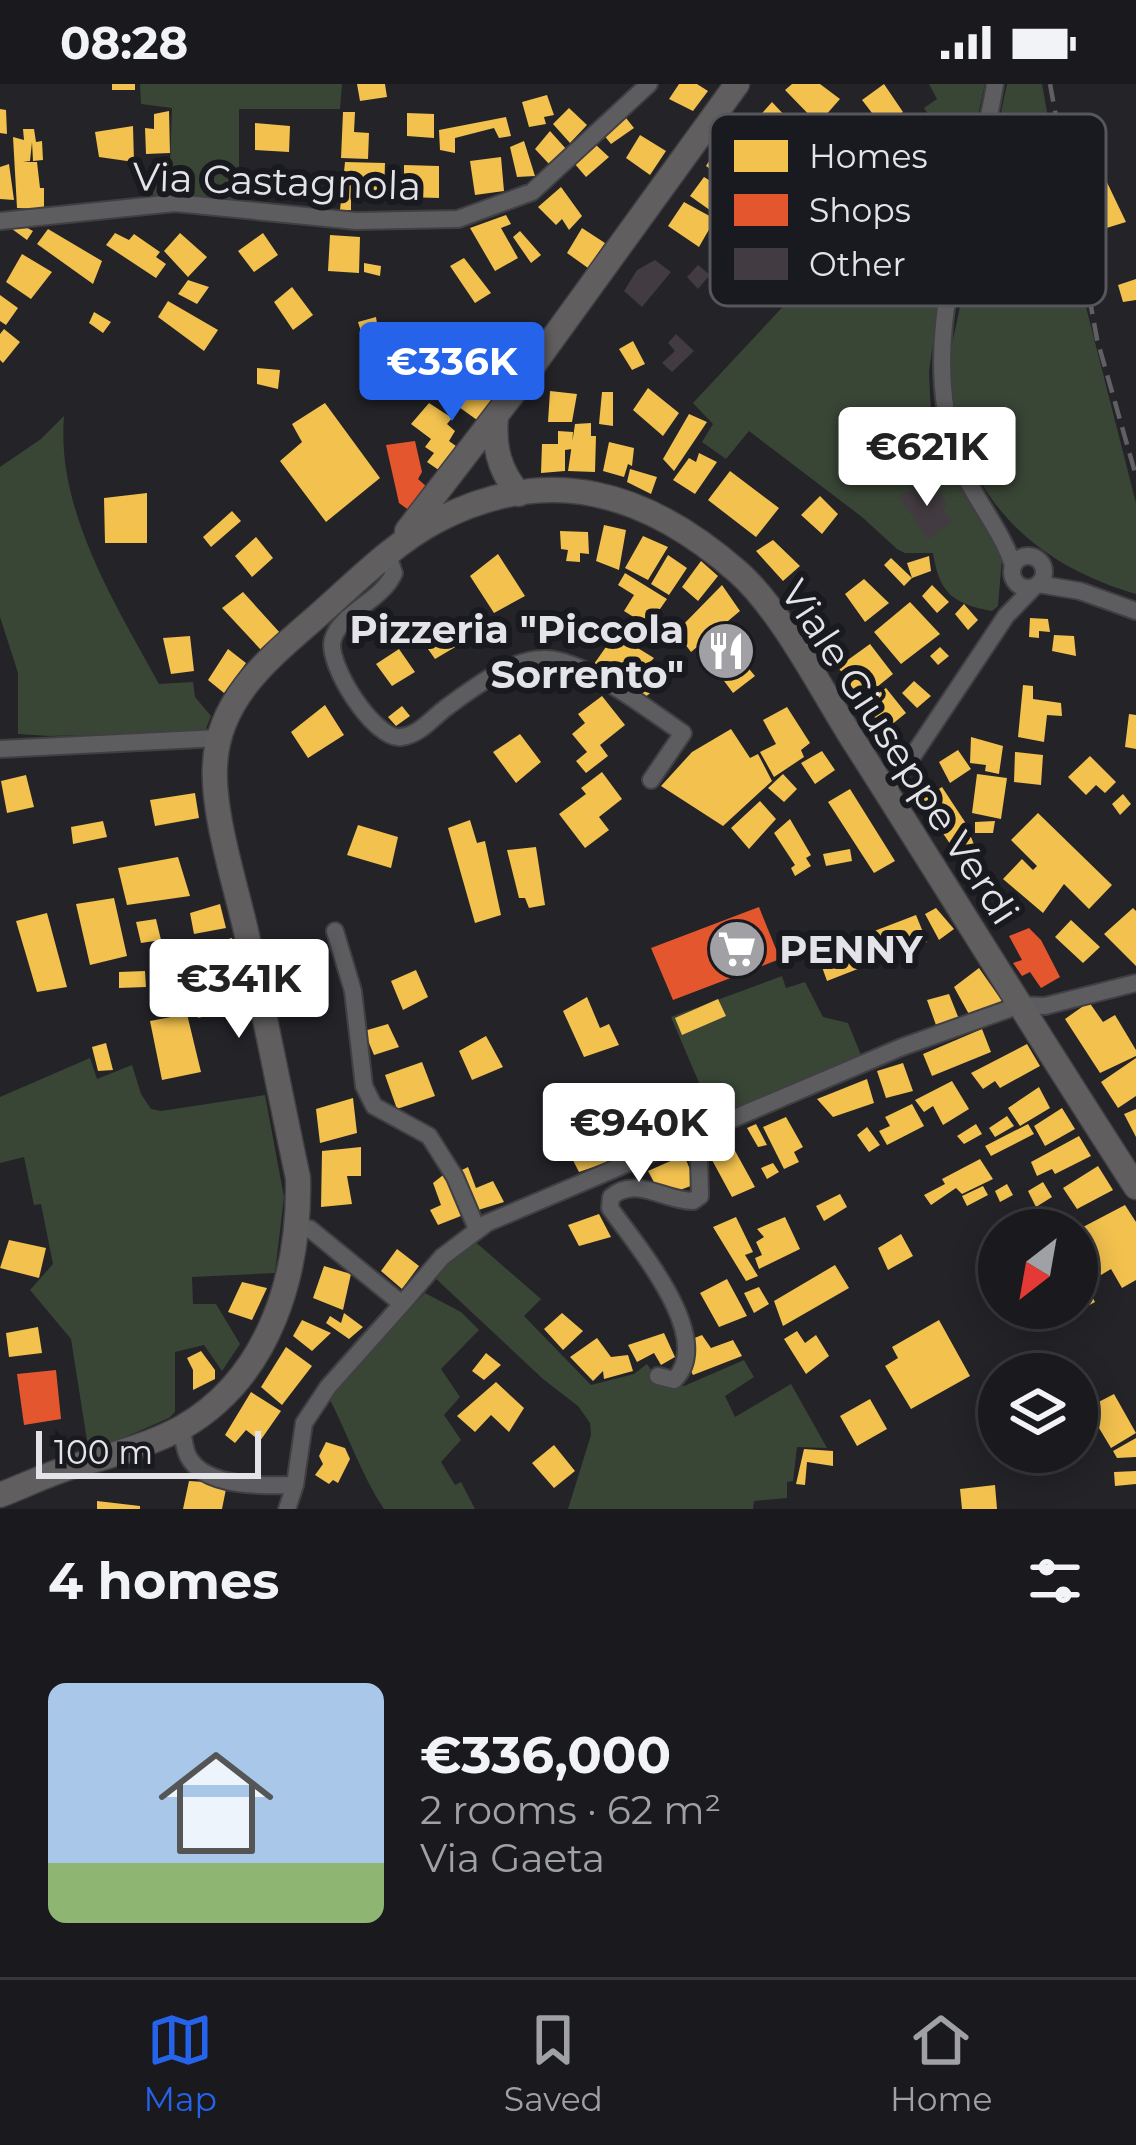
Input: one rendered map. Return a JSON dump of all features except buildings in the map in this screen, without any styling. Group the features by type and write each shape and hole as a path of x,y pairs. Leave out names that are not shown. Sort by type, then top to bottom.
{"main road":[{"path":"715,114 737,84"},
{"path":"0,1495 182,1427 236,1381 258,1351 287,1290 299,1226 298,1178 226,846 214,767 223,719 241,688 388,556 710,121"},
{"path":"496,416 498,456 519,494"},
{"path":"455,469 454,491 470,506"},
{"name":"Viale Giuseppe Verdi","path":"388,556 432,523 470,506 519,494 584,490 687,530 744,577 812,672 1136,1187"}],"street":[{"name":"Via Castagnola","path":"0,221 175,203 356,220 458,219 532,192 649,84"},
{"path":"988,114 995,84"},
{"path":"946,306 939,349 943,405 958,461 996,526 1021,587 1081,591 1136,610"},
{"path":"996,526 1081,591"},
{"path":"388,556 394,573 388,586 334,634 330,651 334,666 376,727 401,737 420,729 489,679 520,664 545,659 592,675 683,734 651,780"},
{"path":"1006,616 1012,570 1020,557 1036,560"},
{"path":"885,788 898,778 1006,616 1044,576 1036,560"},
{"path":"0,748 219,738"},
{"path":"335,931 353,991 364,1086 374,1106 429,1136 455,1177 477,1229"},
{"path":"287,1509 304,1423 328,1387 442,1257 477,1229 902,1047 1020,1005 1046,1006 1136,982"},
{"path":"658,1376 674,1380 682,1372 685,1354 679,1311 610,1208 611,1197 633,1186 693,1201 700,1196 699,1158 718,1123"},
{"path":"299,1226 310,1229 402,1304"},
{"path":"182,1427 186,1453 204,1472 262,1486 295,1485"}],"green space":[{"path":"140,84 342,84 340,109 239,109 239,202 153,195 150,164 170,164 172,108 141,104"},
{"path":"929,84 985,84 978,114 928,114 924,108 937,99"},
{"path":"1007,84 1042,84 1047,114 1001,114"},
{"path":"784,306 938,306 929,372 931,414 944,460 1002,557 998,606 992,611 957,600 943,586 933,553 897,549 749,431 726,459 702,442 713,424 693,403"},
{"path":"960,306 1086,306 1136,503 1136,594 1057,560 999,508 962,439 950,354"},
{"path":"64,416 69,487 92,556 159,684 193,682 195,697 211,716 205,731 18,734 18,673 0,617 0,467 41,439"},
{"path":"782,976 786,988 805,982 823,1017 848,1023 861,1055 714,1118 671,1017"},
{"path":"90,1058 97,1079 132,1065 151,1109 265,1095 284,1197 275,1273 192,1277 193,1304 216,1304 240,1344 222,1371 204,1345 175,1352 175,1412 89,1453 71,1339 30,1290 53,1264 41,1204 34,1205 24,1157 0,1163 0,1097"},
{"path":"472,1239 541,1299 524,1316 591,1385 634,1374 647,1364 661,1385 684,1386 744,1360 754,1377 725,1396 735,1417 791,1384 827,1448 797,1447 787,1498 754,1501 753,1509 568,1509 591,1435 590,1423 578,1406 433,1276"},
{"path":"425,1293 461,1312 479,1330 441,1369 460,1397 444,1415 461,1440 441,1462 455,1485 461,1482 475,1509 384,1509 328,1396"}],"railway":[{"path":"1050,84 1056,114"},
{"path":"1091,306 1136,476"}],"place":[{"name":"Pizzeria \"Piccola Sorrento\"","path":"726,651"},
{"name":"PENNY","path":"737,949"}]}
